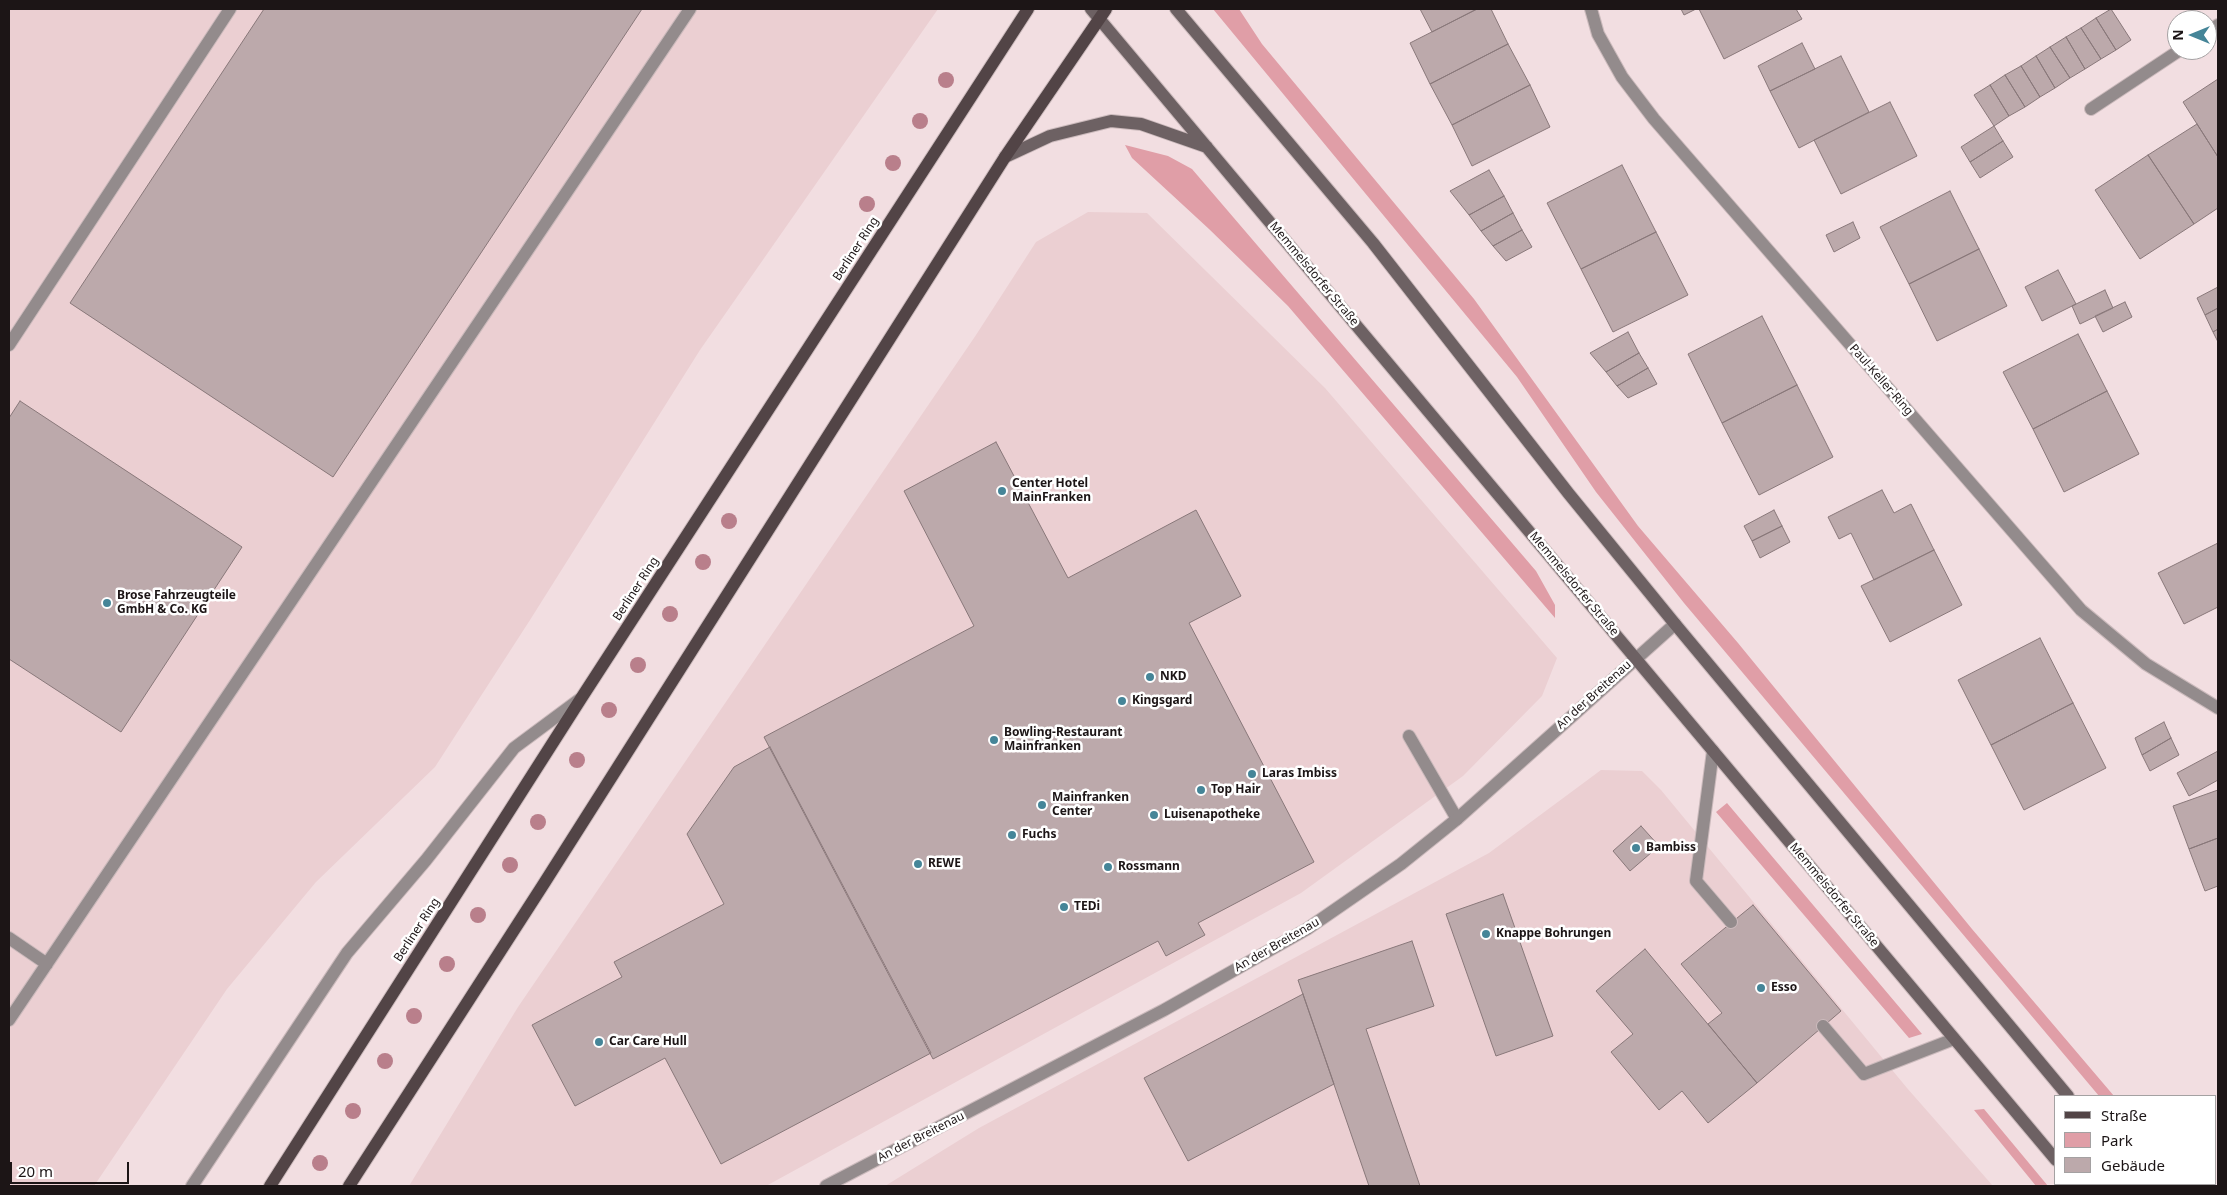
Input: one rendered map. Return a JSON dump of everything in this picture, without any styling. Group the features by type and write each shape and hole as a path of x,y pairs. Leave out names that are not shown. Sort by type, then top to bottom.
{"main road":[{"name":"Berliner Ring","path":"270,1186 582,697 1028,9"},
{"path":"1176,9 1374,243 1569,494 1674,624 2067,1095"},
{"path":"349,1186 1099,12"},
{"name":"Memmelsdorfer Straße","path":"1099,12 1209,148 2054,1158"},
{"path":"1005,157 1050,136 1111,121 1140,124 1209,148"}],"street":[{"path":"9,346 230,9"},
{"path":"9,1020 690,9"},
{"name":"Paul-Keller-Ring","path":"1591,9 1598,34 1622,77 1654,119 2081,610 2146,664 2218,708"},
{"path":"2091,109 2167,59"},
{"name":"An der Breitenau","path":"826,1186 1164,1010 1307,929 1401,864 1457,819 1674,624"},
{"path":"192,1186 347,953 426,860 514,748 582,697"},
{"path":"1409,736 1457,819"},
{"path":"1713,751 1696,881 1732,922"},
{"path":"9,938 47,964"},
{"path":"1823,1026 1864,1074 1954,1039"}],"shaded area":[{"path":"9,9 938,9 700,350 435,767 316,882 227,989 94,1186 9,1186"},
{"path":"1088,212 1147,213 1325,388 1557,658 1542,696 1463,776 1301,893 766,1186 409,1186 518,1007 976,335 1036,242"},
{"path":"1601,770 1642,771 1661,790 1907,1088 1993,1186 885,1186 979,1128 1489,853"}],"green space":[{"path":"1213,9 1239,9 1262,44 1474,299 1638,526 1738,643 1972,929 2113,1095 2098,1095 1684,603 1596,492 1517,377"},
{"path":"1125,145 1168,156 1192,169 1536,571 1555,605 1555,618 1288,306 1132,158"},
{"path":"1727,803 1922,1034 1909,1038 1716,812"},
{"path":"1984,1109 2048,1186 2036,1186 1974,1110"},
{"path":"2178,1185 2218,1186 2179,1186"}],"building":[{"path":"264,9 642,9 333,477 70,303"},
{"path":"1420,9 1477,9 1432,32"},
{"path":"1477,9 1491,9 1508,44 1430,84 1410,43"},
{"path":"1681,9 1696,9 1684,15"},
{"path":"1699,9 1796,9 1802,19 1724,59"},
{"path":"2111,9 2131,40 2116,50 2096,18"},
{"path":"2096,18 2116,50 2101,59 2081,28"},
{"path":"2081,28 2101,59 2085,69 2066,37"},
{"path":"2066,37 2085,69 2070,78 2050,47"},
{"path":"1802,43 1815,69 1770,91 1758,66"},
{"path":"1508,44 1530,85 1452,125 1430,84"},
{"path":"2050,47 2070,78 2055,88 2036,56"},
{"path":"1841,56 1869,112 1799,148 1770,91"},
{"path":"2036,56 2055,88 2040,97 2021,66"},
{"path":"2021,66 2040,97 2025,107 2005,75"},
{"path":"2005,75 2025,107 2009,116 1990,85"},
{"path":"2218,79 2218,157 2183,102"},
{"path":"1530,85 1550,127 1472,166 1452,125"},
{"path":"1990,85 2009,116 1994,126 1974,95"},
{"path":"1890,102 1917,156 1841,194 1814,140"},
{"path":"2197,124 2218,157 2218,208 2194,224 2148,155"},
{"path":"1994,126 2003,141 1970,162 1961,147"},
{"path":"2003,141 2013,157 1980,178 1970,162"},
{"path":"2148,155 2194,224 2140,259 2095,190"},
{"path":"1622,165 1656,232 1581,269 1547,203"},
{"path":"1489,170 1504,196 1469,215 1450,191"},
{"path":"1950,191 1979,249 1909,284 1880,227"},
{"path":"1504,196 1513,213 1481,231 1469,215"},
{"path":"1513,213 1522,230 1493,246 1481,231"},
{"path":"1853,222 1860,238 1834,252 1826,235"},
{"path":"1522,230 1532,247 1506,261 1493,246"},
{"path":"1656,232 1688,295 1613,332 1581,269"},
{"path":"1979,249 2007,306 1937,341 1909,284"},
{"path":"2058,270 2076,304 2042,321 2025,287"},
{"path":"2218,287 2218,308 2205,315 2197,298"},
{"path":"2105,290 2113,308 2080,324 2072,306"},
{"path":"2125,302 2132,317 2103,332 2095,316"},
{"path":"2218,308 2218,329 2213,332 2205,315"},
{"path":"1762,316 1797,385 1722,423 1688,354"},
{"path":"2218,329 2218,342 2213,332"},
{"path":"1628,332 1639,353 1606,372 1590,353"},
{"path":"2078,334 2107,391 2033,429 2003,372"},
{"path":"1639,353 1648,368 1617,386 1606,372"},
{"path":"1648,368 1657,384 1628,398 1617,386"},
{"path":"1797,385 1833,457 1759,495 1722,423"},
{"path":"2107,391 2139,454 2064,492 2033,429"},
{"name":"Brose Fahrzeugteile GmbH & Co. KG","path":"20,401 242,547 121,732 9,659 9,418"},
{"name":"Mainfranken Center","path":"996,442 1068,578 1196,510 1241,596 1189,623 1314,862 1198,923 1205,935 1166,956 1158,941 933,1059 764,737 974,626 904,491"},
{"path":"1882,490 1894,513 1911,504 1934,550 1874,580 1851,533 1839,539 1828,517"},
{"path":"1774,510 1782,526 1752,541 1744,526"},
{"path":"1782,526 1790,542 1760,558 1752,541"},
{"path":"2218,543 2218,607 2184,624 2158,573"},
{"path":"1934,550 1962,605 1890,642 1861,586"},
{"path":"2040,638 2073,703 1991,745 1958,680"},
{"path":"2073,703 2106,768 2024,810 1991,745"},
{"path":"2164,722 2171,738 2142,755 2135,738"},
{"path":"2171,738 2179,755 2150,771 2142,755"},
{"path":"770,747 931,1053 721,1164 665,1058 575,1106 532,1025 622,977 614,962 724,904 687,834 734,767"},
{"path":"2218,751 2218,780 2189,796 2177,773"},
{"path":"2218,790 2218,838 2189,849 2173,806"},
{"name":"Bambiss","path":"1641,826 1659,846 1630,871 1613,851"},
{"path":"2218,838 2218,886 2205,891 2189,849"},
{"path":"1503,894 1553,1036 1496,1056 1446,914"},
{"name":"Esso","path":"1753,905 1841,1011 1757,1083 1708,1024 1722,1013 1681,964"},
{"path":"1412,941 1434,1006 1366,1029 1420,1186 1369,1186 1298,980"},
{"path":"1645,949 1757,1083 1708,1123 1682,1091 1659,1110 1611,1052 1633,1034 1596,991"},
{"path":"1303,994 1334,1084 1188,1161 1144,1078"}],"place":[{"name":"Center Hotel MainFranken","path":"1002,491"},
{"name":"Brose Fahrzeugteile GmbH & Co. KG","path":"107,603"},
{"name":"NKD","path":"1150,677"},
{"name":"Kingsgard","path":"1122,701"},
{"name":"Bowling-Restaurant Mainfranken","path":"994,740"},
{"name":"Laras Imbiss","path":"1252,774"},
{"name":"Top Hair","path":"1201,790"},
{"name":"Mainfranken Center","path":"1042,805"},
{"name":"Luisenapotheke","path":"1154,815"},
{"name":"Fuchs","path":"1012,835"},
{"name":"Bambiss","path":"1636,848"},
{"name":"REWE","path":"918,864"},
{"name":"Rossmann","path":"1108,867"},
{"name":"TEDi","path":"1064,907"},
{"name":"Knappe Bohrungen","path":"1486,934"},
{"name":"Esso","path":"1761,988"},
{"name":"Car Care Hull","path":"599,1042"}]}
